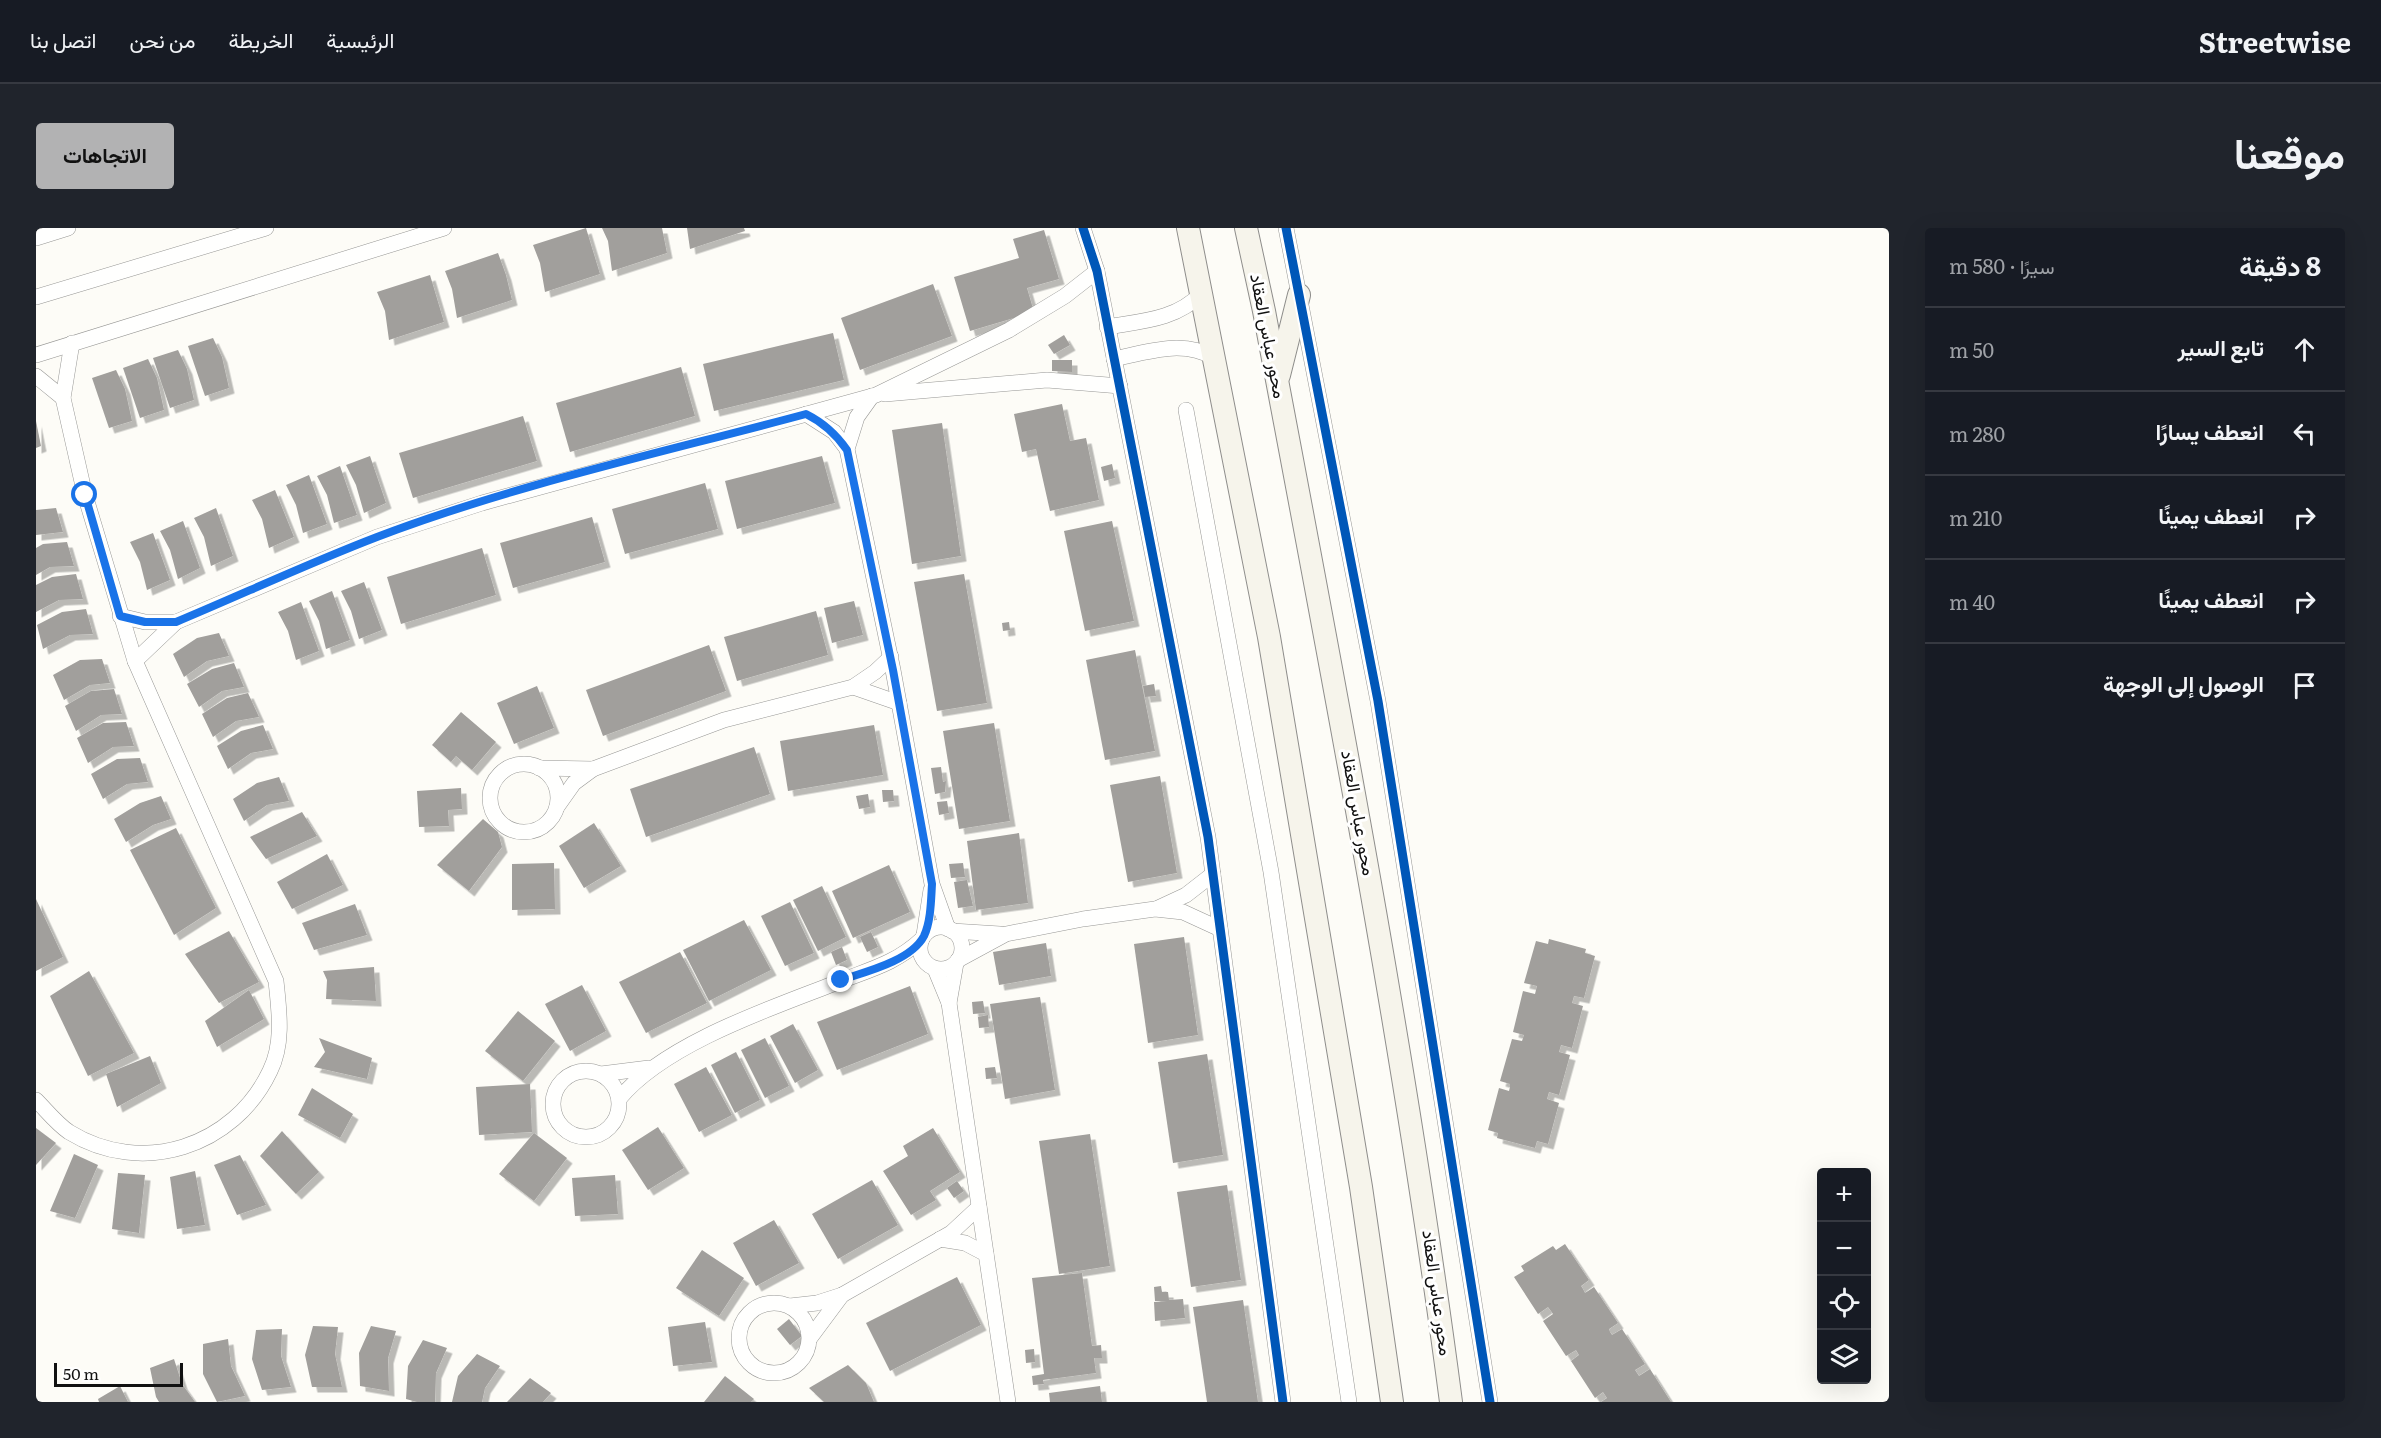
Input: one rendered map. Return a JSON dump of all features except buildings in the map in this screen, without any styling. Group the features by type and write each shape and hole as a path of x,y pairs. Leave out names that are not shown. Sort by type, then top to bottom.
{"main road":[{"path":"1188,228 1269,637 1359,1175 1392,1402"},
{"name":"محور عباس العقاد","path":"1246,228 1278,382 1372,886 1430,1243 1451,1402"},
{"path":"1278,382 1299,295"}],"street":[{"path":"36,237 68,228"},
{"path":"36,297 266,228"},
{"path":"36,355 444,228"},
{"path":"1083,228 1097,271 1213,874 1283,1402"},
{"path":"1286,228 1378,701 1490,1402"},
{"path":"847,450 857,417 874,396 1009,330 1065,297 1097,271"},
{"path":"1107,327 1176,313 1189,306 1202,293"},
{"path":"36,1100 69,1131 113,1151 161,1154 207,1140 245,1110 271,1070 281,1023 276,981 135,661 120,616 85,495 63,398 72,343"},
{"path":"1114,359 1188,347 1202,350 1214,358"},
{"path":"36,376 63,398"},
{"path":"135,661 176,622 377,537 554,482 874,396 1047,380 1119,386"},
{"path":"1186,410 1271,872 1348,1402"},
{"path":"806,414 834,432 847,450 891,657 932,884 950,930 962,944 949,1003"},
{"path":"120,616 145,622 176,622"},
{"path":"593,769 539,768 523,764 503,772 491,789 492,810 505,826 526,832 546,825 574,783 593,769 724,720 854,687 891,657"},
{"path":"854,687 899,703"},
{"path":"539,768 551,777 556,786 557,807"},
{"path":"619,1098 652,1068 754,1016 890,963 935,928 1006,934 1083,919 1155,909 1186,895 1213,874"},
{"path":"932,884 921,955 933,968 949,1003 1008,1402"},
{"path":"1155,909 1196,916 1220,929"},
{"path":"890,963 946,969 1006,934"},
{"path":"601,1074 610,1080 619,1098 617,1119 602,1134 581,1138 571,1135 556,1120 553,1100 562,1081 580,1071 601,1074 652,1068"},
{"path":"842,1295 810,1338 803,1358 786,1372 764,1372 746,1359 739,1338 746,1317 763,1304 774,1303 790,1306 817,1303 842,1295 962,1225 979,1207"},
{"path":"940,1239 965,1243 986,1254"},
{"path":"790,1306 803,1317 810,1338"}],"cycle path":[{"path":"1083,228 1097,271 1208,837 1283,1402"},
{"path":"1286,228 1378,701 1490,1402"}],"route":[{"path":"85,495 120,616 145,622 176,622 377,537 483,502 806,414 816,419 834,432 847,450 893,670 932,884 928,918 922,939 890,963 841,980"}]}
